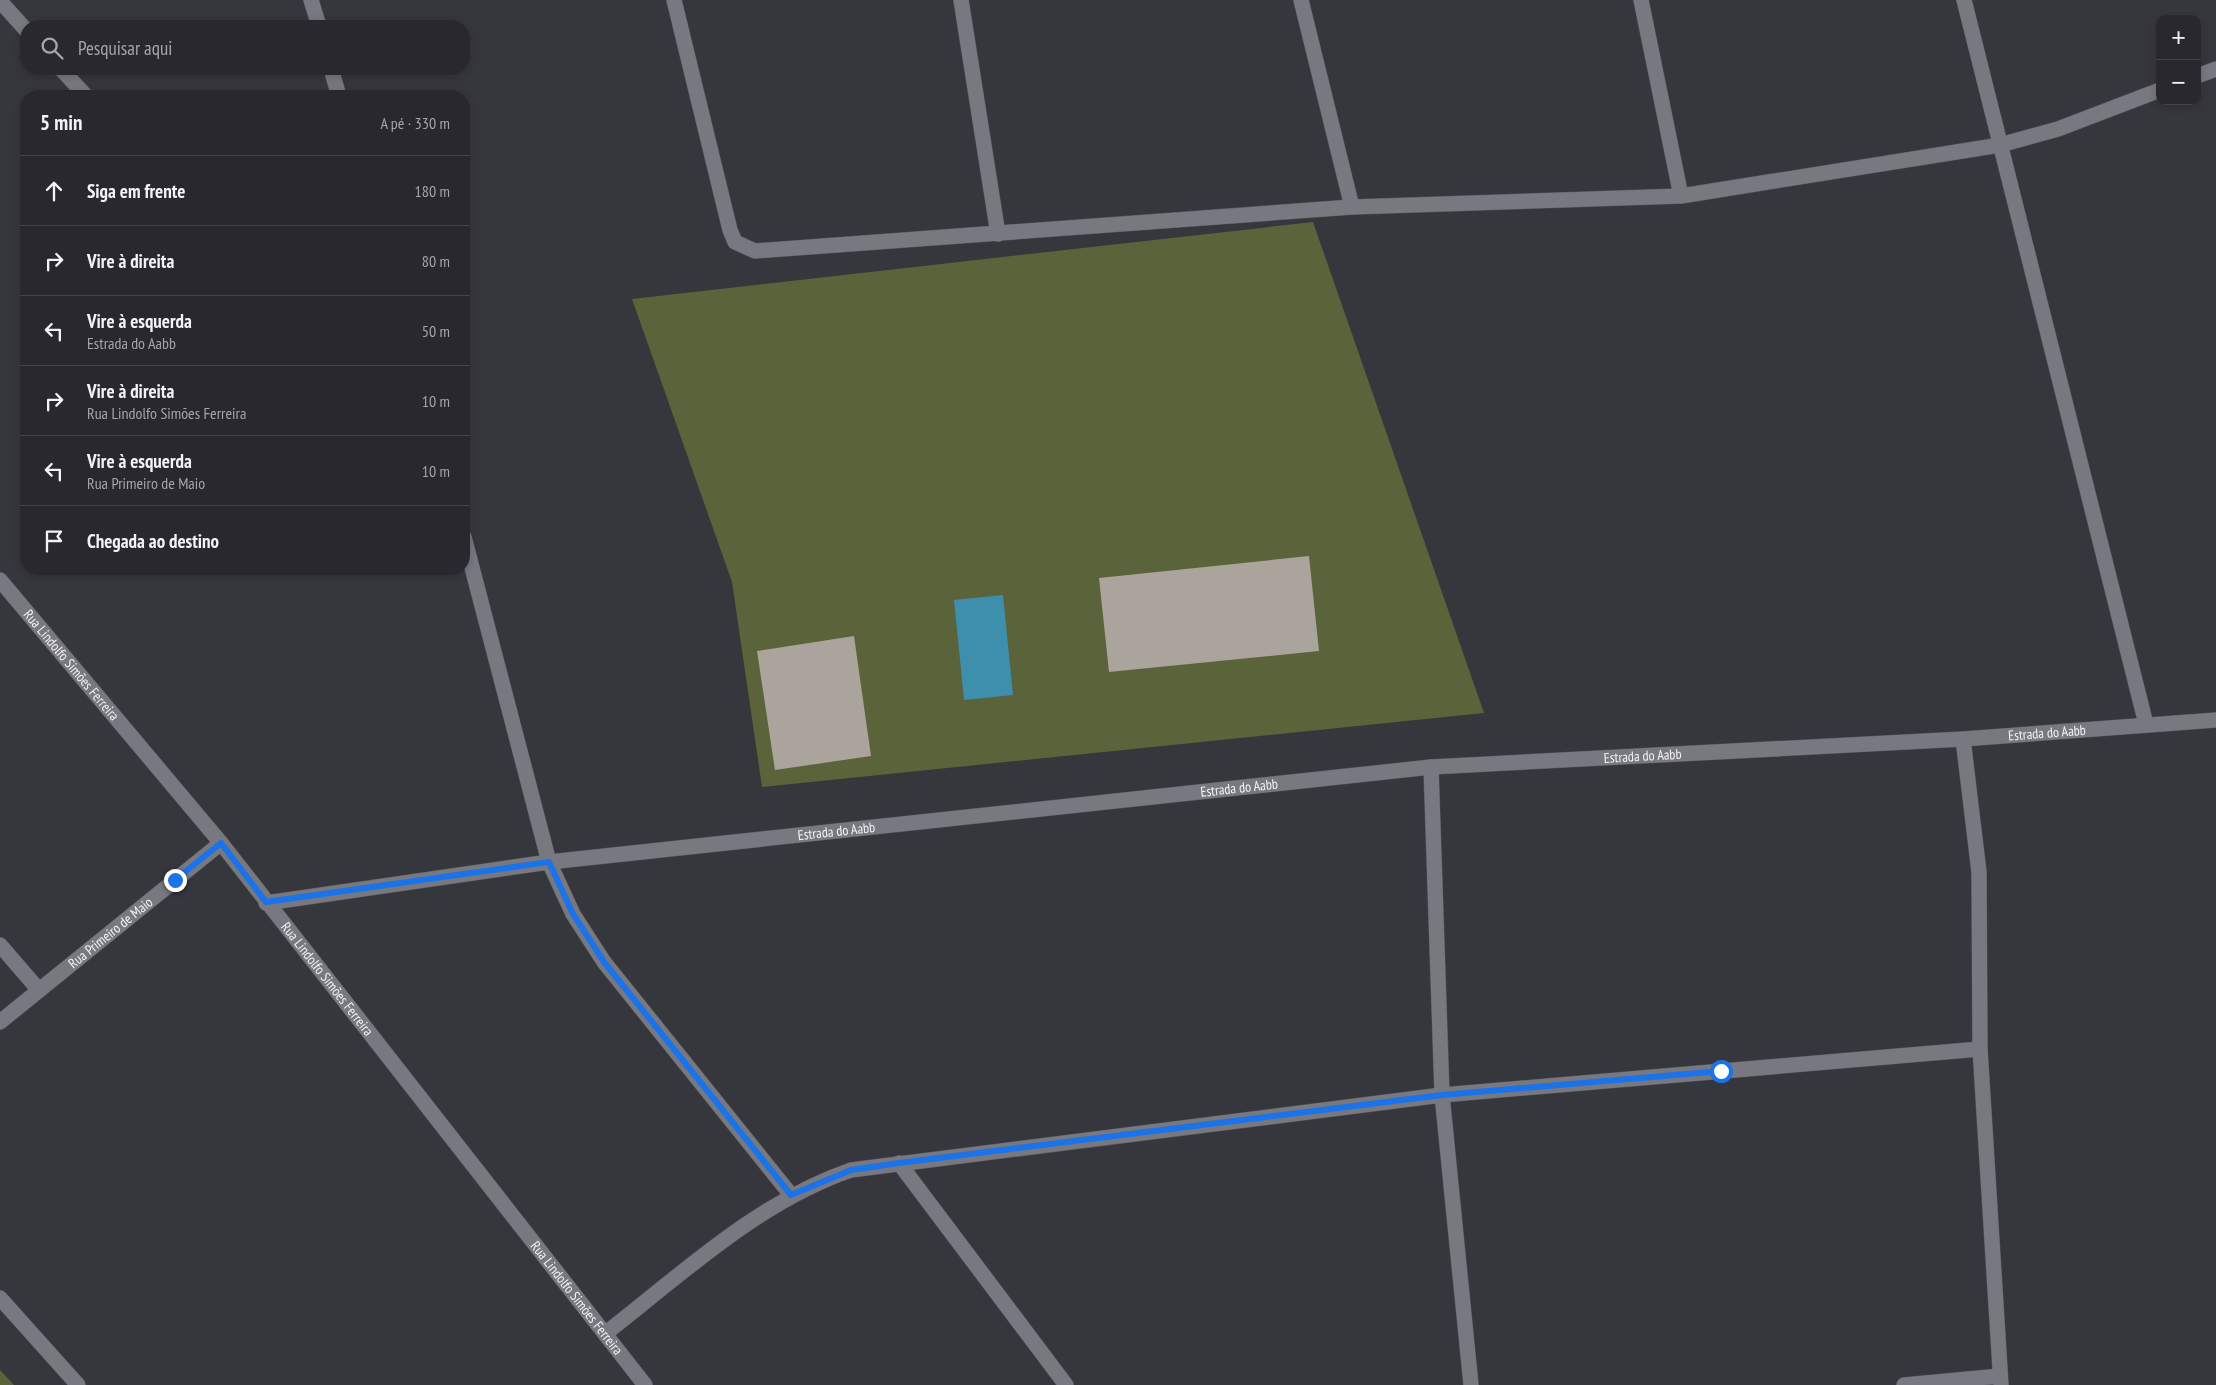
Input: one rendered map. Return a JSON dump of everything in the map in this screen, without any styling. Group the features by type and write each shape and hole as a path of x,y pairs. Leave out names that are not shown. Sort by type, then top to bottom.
{"street":[{"path":"311,0 317,20"},
{"path":"674,0 730,230 735,242 755,251 1352,207 1681,196 2000,145 2058,129 2156,92"},
{"path":"961,0 998,234"},
{"path":"1301,0 1352,207"},
{"path":"1641,0 1681,196"},
{"path":"1964,0 2146,724"},
{"path":"0,1 20,23"},
{"path":"2201,75 2216,69"},
{"path":"67,75 80,90"},
{"path":"333,75 337,90"},
{"path":"470,559 549,862 573,914 604,962 791,1195"},
{"name":"Rua Lindolfo Simões Ferreira","path":"0,580 221,843 645,1385"},
{"name":"Estrada do Aabb","path":"266,902 549,862 1431,767 1963,739 2216,720"},
{"path":"1904,1385 2001,1380 1980,1050 1979,872 1963,739"},
{"path":"1431,767 1442,1095 1471,1385"},
{"name":"Rua Primeiro de Maio","path":"0,1022 38,989 221,843"},
{"path":"0,945 38,989"},
{"path":"606,1333 739,1230 791,1195 851,1170 1442,1095 1980,1050"},
{"path":"899,1163 1066,1385"},
{"path":"0,1298 78,1385"}],"green space":[{"path":"1313,222 1484,713 762,787 732,582 632,299"},
{"path":"0,1370 14,1385 0,1385"}],"water":[{"path":"1003,595 1013,695 964,700 954,600"}],"building":[{"path":"1309,556 1319,651 1109,672 1099,578"},
{"path":"854,636 871,756 775,770 757,651"}],"route":[{"path":"175,880 221,843 266,902 549,862 573,914 604,962 791,1195 851,1170 899,1163 1442,1095 1721,1071"}]}
